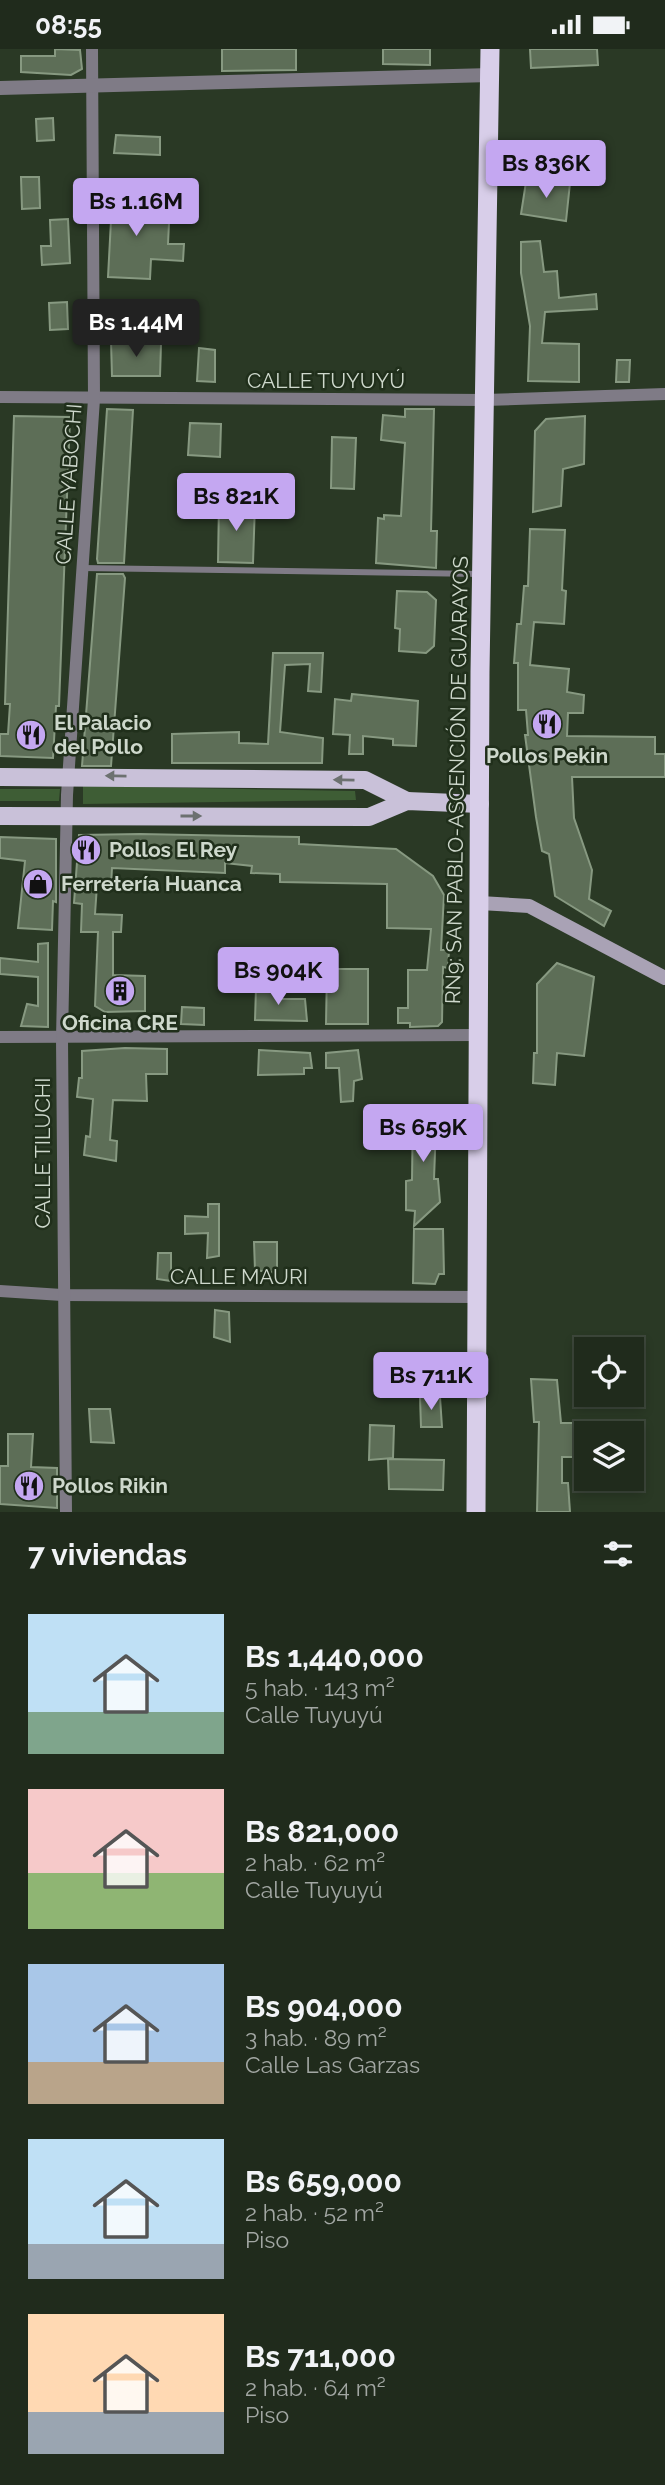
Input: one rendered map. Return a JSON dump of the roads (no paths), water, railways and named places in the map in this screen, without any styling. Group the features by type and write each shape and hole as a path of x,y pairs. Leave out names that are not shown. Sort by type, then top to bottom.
{"highway":[{"name":"RN9: SAN PABLO-ASCENCIÓN DE GUARAYOS","path":"476,1512 477,1035 490,49"}],"main road":[{"path":"0,777 69,775 365,780 407,801 480,804"},
{"path":"0,816 369,817 407,801"},
{"path":"480,903 529,905 665,978"}],"street":[{"name":"CALLE YABOCHI","path":"67,795 94,398 92,49"},
{"path":"0,88 491,75"},
{"name":"CALLE TUYUYÚ","path":"0,397 485,400 665,394"},
{"name":"CALLE TILUCHI","path":"66,1512 62,1295 62,1039 67,795"},
{"path":"0,1037 62,1039 477,1035"},
{"name":"CALLE MAURI","path":"0,1291 62,1295 477,1297"}],"lane":[{"path":"82,568 482,574"}],"place":[{"name":"Pollos Pekin","path":"547,724"},
{"name":"El Palacio del Pollo","path":"31,735"},
{"name":"Pollos El Rey","path":"86,850"},
{"name":"Ferretería Huanca","path":"38,884"},
{"name":"Oficina CRE","path":"120,991"},
{"name":"Pollos Rikin","path":"29,1486"}]}
